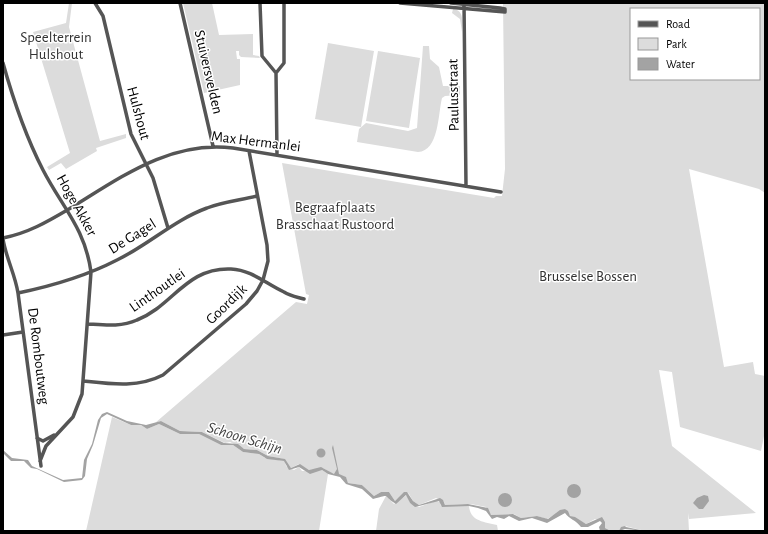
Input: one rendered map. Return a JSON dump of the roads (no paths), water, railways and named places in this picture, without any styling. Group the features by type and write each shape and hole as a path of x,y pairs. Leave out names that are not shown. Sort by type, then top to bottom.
{"street":[{"name":"Hulshout","path":"95,3 103,16 131,134 155,186 168,228"},
{"name":"Stuiversvelden","path":"180,3 213,146"},
{"path":"260,3 262,56 276,73"},
{"path":"277,155 276,73 284,62 284,3"},
{"path":"400,3 505,12 505,10 500,8 451,3"},
{"name":"Paulusstraat","path":"464,4 466,186"},
{"name":"Hoge Akker","path":"3,63 38,159 83,238 88,253 91,272 82,394 77,410 46,446 40,461"},
{"name":"Max Hermanlei","path":"3,239 38,228 145,164 180,150 213,146 277,155 501,192"},
{"name":"Goordijk","path":"84,381 132,384 148,382 163,375 246,304 257,291 266,270 268,253 249,151"},
{"name":"De Gagel","path":"18,293 66,281 91,272 118,260 168,228 207,208 257,196"},
{"name":"De Romboutweg","path":"3,239 4,251 13,271 18,293 41,466"},
{"name":"Linthoutlei","path":"88,324 114,326 137,320 150,313 186,282 208,272 224,269 240,270 263,280 285,293 304,299"},
{"path":"3,335 24,332"},
{"name":"Hoge Akker","path":"37,438 41,441 46,440 60,431"}],"water":[{"path":"107,412 127,421 146,425 161,421 180,431 202,432 224,443 238,444 244,449 257,450 268,456 285,459 291,468 300,464 309,470 321,467 334,474 337,469 332,448 333,445 339,474 346,477 348,483 362,485 374,496 381,492 389,492 395,501 404,492 407,492 413,501 419,505 440,498 443,500 445,505 468,504 488,508 491,515 513,514 521,518 537,516 548,519 560,510 565,509 568,511 570,516 575,517 586,524 602,517 605,522 605,528 611,531 600,531 599,527 602,523 600,521 588,527 581,527 565,513 547,523 532,518 519,521 509,516 504,519 497,517 492,519 486,511 469,506 442,507 439,501 415,507 410,503 406,495 396,504 386,496 373,499 362,489 346,484 340,477 328,474 322,470 310,474 299,467 289,470 284,461 267,459 259,454 243,452 233,445 221,445 199,434 180,434 159,424 147,429 141,425 131,425 107,414 101,418 87,459 85,476 82,480 64,482 37,469 31,468 24,461 11,461 3,453 3,450 12,458 28,460 32,466 63,480 82,478 84,460 92,444 98,420 102,414"},
{"path":"319,449 323,449 325,453 323,457 319,457 317,455 317,451"},
{"path":"574,484 579,486 581,491 579,496 574,498 569,496 567,491 569,486"},
{"path":"505,493 510,495 512,500 510,505 505,507 500,505 498,500 500,495"},
{"path":"704,495 708,496 709,501 703,509 699,509 693,503 697,498"},
{"path":"625,526 645,531 625,529 619,531 621,527"}],"park label":[{"name":"Speelterrein Hulshout","path":"56,46"},
{"name":"Begraafplaats Brasschaat Rustoord","path":"335,216"},
{"name":"Brusselse Bossen","path":"588,276"}],"water label":[{"name":"Schoon Schijn","path":"245,437"}]}
